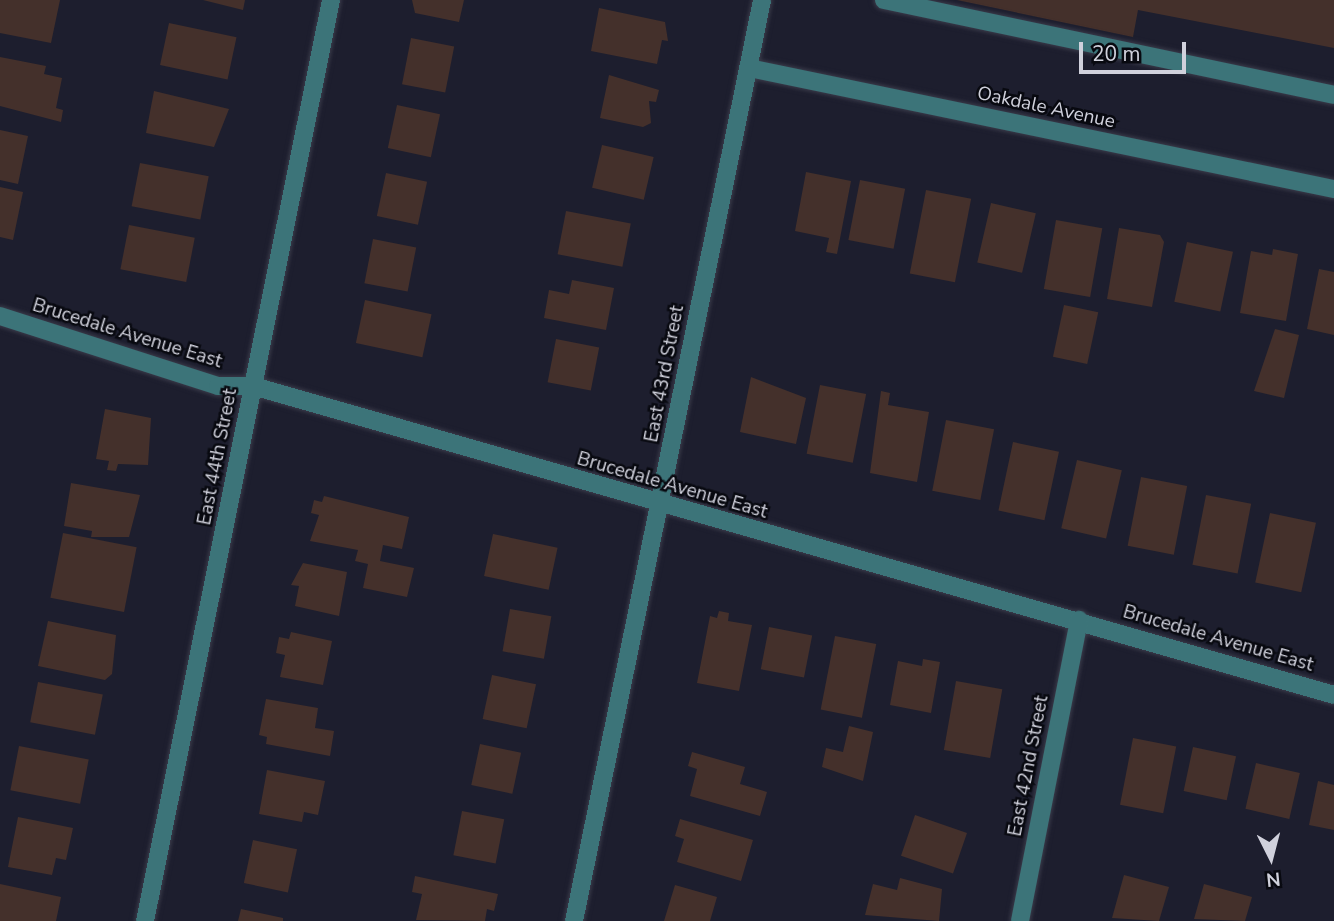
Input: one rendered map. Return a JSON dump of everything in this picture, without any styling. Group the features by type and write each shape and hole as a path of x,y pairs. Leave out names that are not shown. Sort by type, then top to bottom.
{"street":[{"name":"East 44th Street","path":"145,921 331,0"},
{"name":"East 43rd Street","path":"574,921 762,0"},
{"path":"884,0 1334,95"},
{"name":"Oakdale Avenue","path":"749,68 1334,189"},
{"name":"Brucedale Avenue East","path":"0,316 218,386 253,386 660,505 1079,620 1334,695"},
{"name":"East 42nd Street","path":"1020,921 1079,620"}],"building":[{"path":"0,0 60,0 51,43 0,33"},
{"path":"203,0 245,0 243,10"},
{"path":"412,0 464,0 459,22 415,13"},
{"path":"957,0 1334,0 1334,48 1138,10 1133,37"},
{"path":"599,8 665,22 668,41 662,40 657,64 591,51"},
{"path":"169,23 236,37 228,79 160,65"},
{"path":"411,38 454,46 445,93 402,84"},
{"path":"0,57 46,66 44,74 62,78 56,108 63,110 61,122 0,106"},
{"path":"609,75 659,90 656,102 649,101 651,123 643,127 600,118"},
{"path":"154,91 229,109 214,147 146,133"},
{"path":"397,105 440,114 431,157 388,148"},
{"path":"0,130 28,136 18,184 0,180"},
{"path":"602,145 654,157 644,200 592,188"},
{"path":"140,163 209,176 200,220 132,206"},
{"path":"806,172 851,181 837,254 826,252 829,238 795,231"},
{"path":"386,173 427,182 418,225 377,216"},
{"path":"860,180 905,189 894,249 848,240"},
{"path":"0,187 23,192 13,240 0,237"},
{"path":"926,190 971,199 955,282 910,273"},
{"path":"991,203 1036,213 1022,273 977,262"},
{"path":"566,211 631,224 622,267 558,254"},
{"path":"1056,220 1102,228 1090,297 1044,289"},
{"path":"129,225 195,238 186,282 120,269"},
{"path":"1119,228 1160,235 1164,242 1152,307 1107,299"},
{"path":"373,239 416,247 408,292 364,283"},
{"path":"1187,242 1233,252 1220,311 1174,302"},
{"path":"1273,249 1298,254 1286,321 1240,313 1251,251 1272,255"},
{"path":"1319,269 1334,272 1334,335 1307,329"},
{"path":"572,280 614,288 606,330 544,318 549,290 569,294"},
{"path":"365,300 432,314 422,357 356,343"},
{"path":"1064,305 1098,312 1087,364 1053,357"},
{"path":"1275,329 1299,335 1284,398 1254,391"},
{"path":"556,339 599,347 591,391 548,382"},
{"path":"751,377 806,398 796,444 740,432"},
{"path":"820,385 866,394 853,463 807,454"},
{"path":"881,391 890,393 888,405 929,412 917,482 870,473"},
{"path":"105,409 151,418 148,465 118,464 116,471 107,470 109,461 96,459"},
{"path":"946,420 994,429 980,500 932,491"},
{"path":"1013,442 1059,452 1044,520 998,510"},
{"path":"1077,460 1122,470 1106,539 1061,528"},
{"path":"1141,477 1187,486 1174,555 1128,546"},
{"path":"71,483 140,495 129,537 91,537 92,531 64,526"},
{"path":"1206,495 1251,504 1238,573 1192,565"},
{"path":"324,496 409,517 402,549 383,545 380,561 414,568 407,597 363,588 368,564 355,561 358,550 310,541 319,515 311,513 314,500 322,502"},
{"path":"1270,513 1316,523 1301,592 1255,582"},
{"path":"63,533 137,547 124,612 50,598"},
{"path":"493,534 558,548 549,590 484,576"},
{"path":"303,563 347,572 339,616 295,606 299,586 291,585"},
{"path":"510,609 551,616 544,659 503,651"},
{"path":"719,611 729,613 728,621 752,625 739,691 697,683 710,616 717,618"},
{"path":"48,621 116,635 112,674 105,680 38,666"},
{"path":"769,627 812,635 804,678 761,669"},
{"path":"291,632 332,641 323,685 280,677 285,655 276,653 279,637 289,639"},
{"path":"835,636 876,644 862,718 821,710"},
{"path":"923,659 940,662 931,713 890,705 898,661 922,666"},
{"path":"492,675 536,684 527,728 483,719"},
{"path":"956,681 1002,689 990,758 944,750"},
{"path":"38,682 103,695 95,735 30,722"},
{"path":"266,699 318,708 315,728 334,731 330,756 266,744 267,737 259,735"},
{"path":"849,726 873,732 863,781 822,767 826,748 843,752"},
{"path":"1133,738 1176,746 1163,813 1120,805"},
{"path":"480,744 521,753 512,794 471,785"},
{"path":"19,746 89,760 80,804 10,790"},
{"path":"1193,747 1236,756 1227,800 1184,791"},
{"path":"692,752 745,767 740,784 767,792 760,816 690,796 697,769 688,766"},
{"path":"1256,763 1300,773 1289,819 1245,809"},
{"path":"267,770 325,781 318,815 304,812 302,822 259,814"},
{"path":"1318,781 1334,785 1334,830 1309,825"},
{"path":"462,811 504,819 496,863 453,855"},
{"path":"915,815 967,833 953,874 901,856"},
{"path":"18,817 73,828 66,860 56,858 52,875 8,867"},
{"path":"680,819 753,840 741,881 677,862 684,839 675,836"},
{"path":"253,840 297,849 288,892 244,883"},
{"path":"1124,875 1169,887 1159,921 1112,918"},
{"path":"415,876 498,894 494,911 487,909 485,921 416,920 422,894 412,892"},
{"path":"900,878 942,889 939,921 865,915 873,884 897,890"},
{"path":"0,884 61,897 56,921 0,921"},
{"path":"1204,884 1252,897 1245,921 1194,919"},
{"path":"675,885 717,897 710,921 664,921"},
{"path":"241,909 283,918 283,921 238,921"}]}
